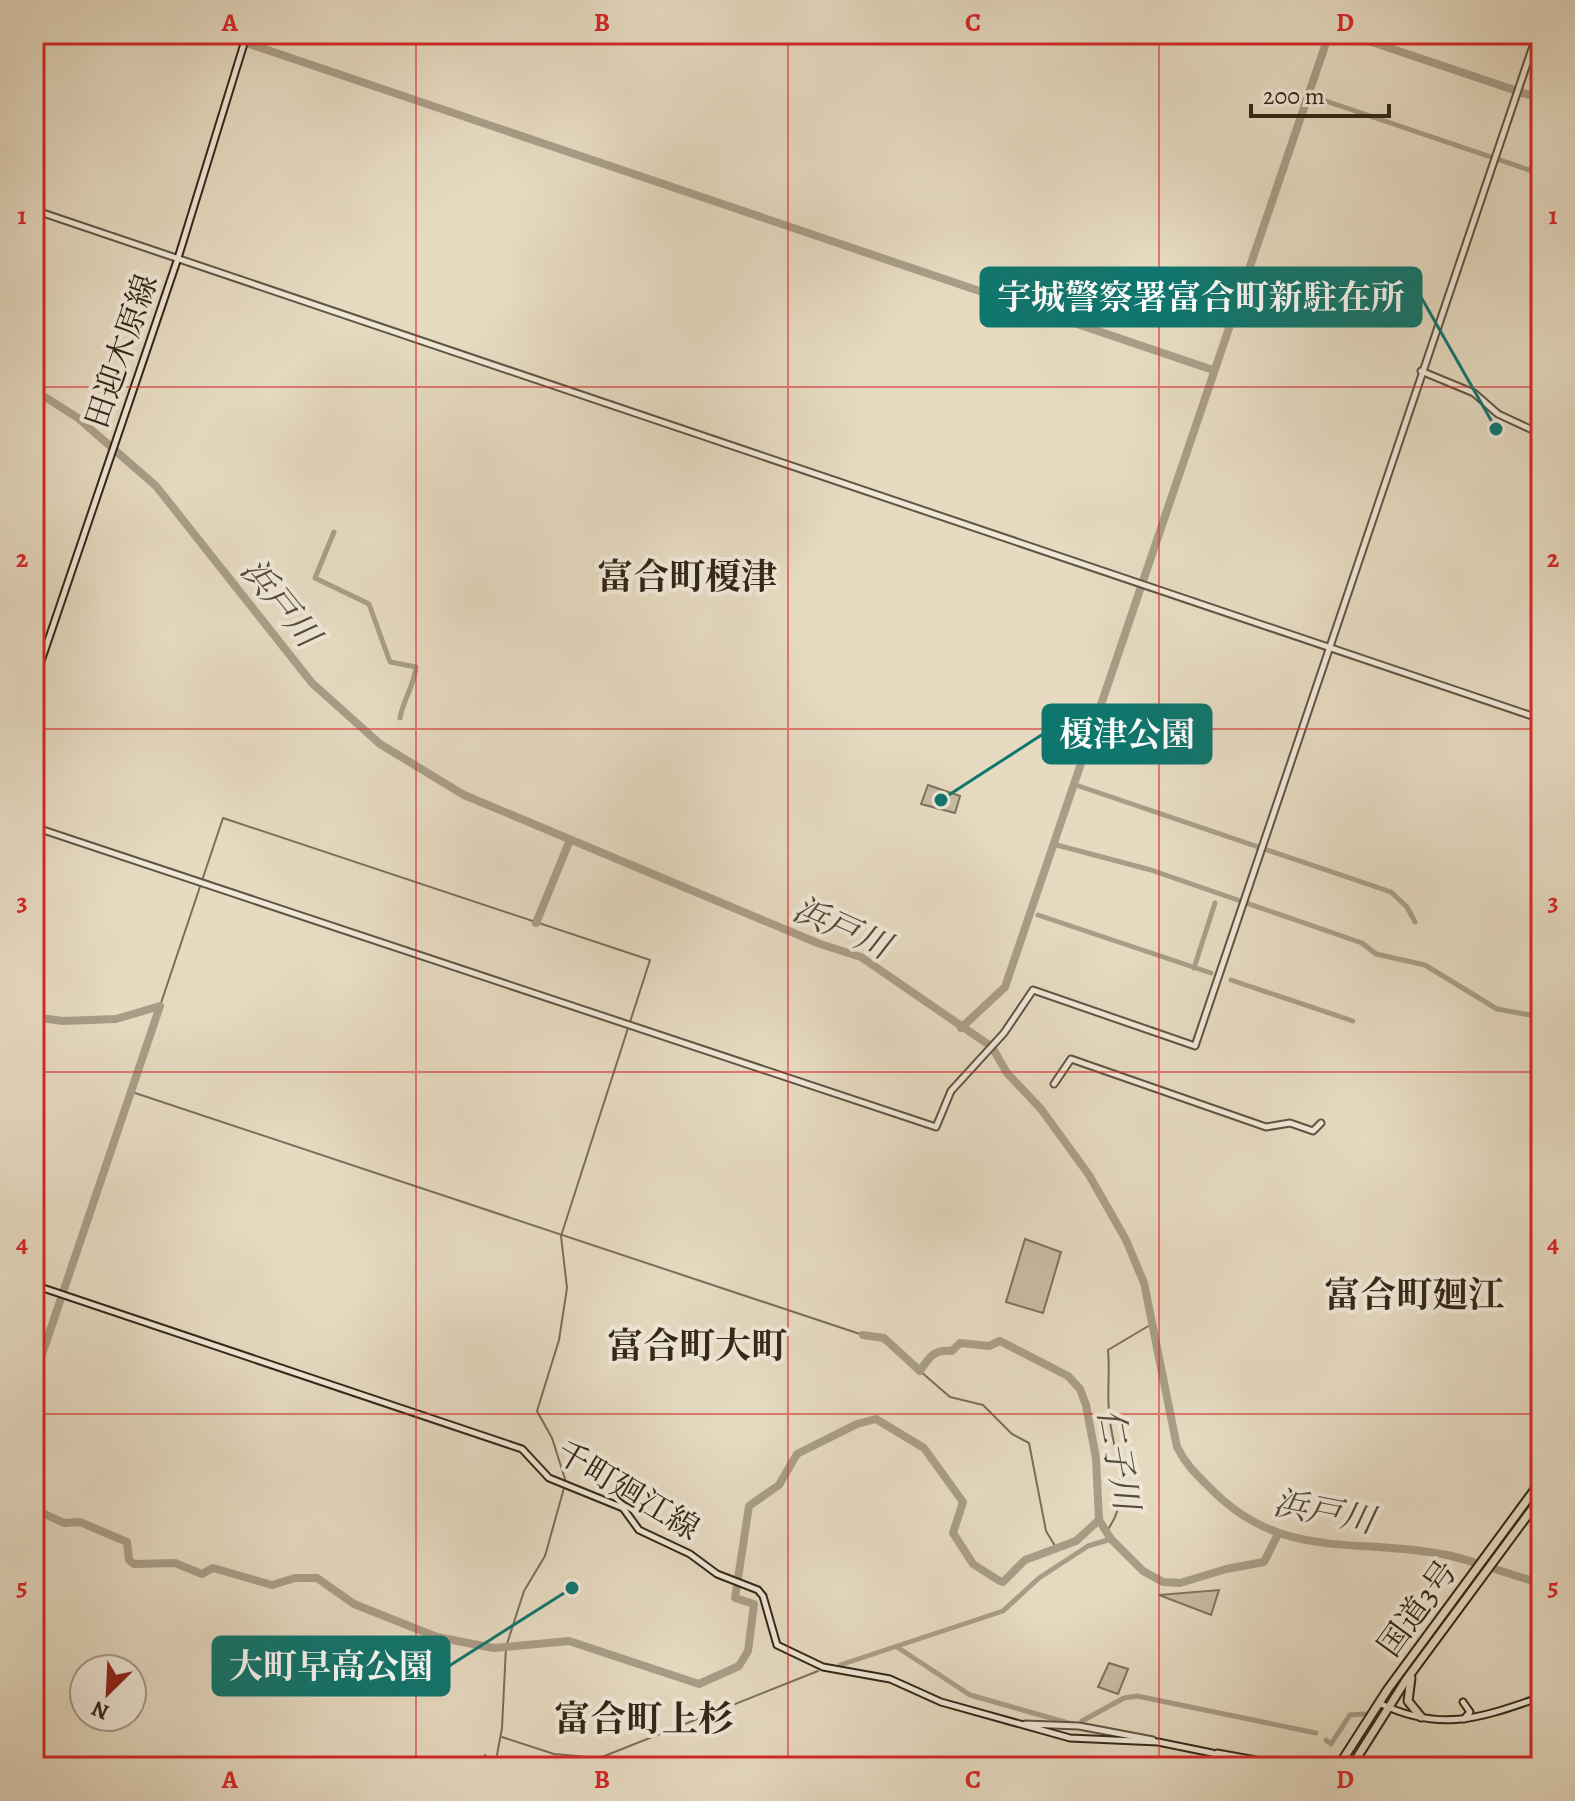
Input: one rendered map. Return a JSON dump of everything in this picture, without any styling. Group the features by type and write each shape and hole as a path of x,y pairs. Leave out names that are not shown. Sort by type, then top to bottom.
{"highway":[{"name":"国道3号","path":"1351,1767 1384,1705 1465,1583 1541,1481"},
{"name":"国道3号","path":"1338,1767 1541,1497"},
{"path":"1417,1665 1408,1696 1410,1706 1421,1717"}],"street":[{"path":"34,827 936,1127 949,1095 1004,1033 1033,990 1195,1046 1537,34"},
{"name":"田迎木原線","path":"34,682 178,258 247,36"},
{"path":"34,210 1541,719"},
{"path":"1421,371 1474,393 1507,420 1541,434"},
{"path":"1054,1084 1071,1059 1266,1127 1290,1123 1313,1131 1321,1123"},
{"name":"千町廻江線","path":"34,1285 510,1443 531,1455 549,1478 623,1508 639,1530 746,1584 763,1596 774,1641 793,1654 823,1667 890,1679 941,1702 1089,1740 1158,1742 1295,1767"},
{"path":"1384,1705 1442,1722 1485,1717 1541,1697"},
{"path":"1463,1702 1470,1712 1463,1719"},
{"path":"1020,1724 1079,1726 1158,1742"},
{"name":"千町廻江線","path":"1212,1753 1248,1767"}],"shaded area":[{"path":"928,785 960,796 955,813 921,804"},
{"path":"1025,1239 1061,1252 1043,1313 1006,1302"},
{"path":"1219,1590 1211,1615 1159,1595"},
{"path":"1109,1663 1128,1669 1118,1694 1098,1687"}],"waterway":[{"path":"220,34 1213,370"},
{"path":"961,1028 1005,987 1329,34"},
{"path":"1348,34 1541,99"},
{"path":"1308,95 1541,174"},
{"name":"浜戸川","path":"34,390 78,418 156,486 312,683 380,744 464,795 820,944 861,957 992,1047 1007,1073 1041,1109 1089,1175 1126,1240 1144,1283 1177,1447 1196,1474 1238,1512 1265,1528 1293,1537 1322,1543 1447,1555 1541,1583"},
{"path":"334,532 315,578 369,604 390,662 416,667 400,718"},
{"path":"1073,784 1391,892 1407,907 1415,922"},
{"path":"160,1006 223,818 650,960 561,1236 567,1288 559,1340 537,1411 552,1438 566,1482"},
{"path":"536,923 570,840"},
{"path":"1053,844 1151,870 1362,943 1376,954 1425,965 1497,1009 1541,1017"},
{"path":"1194,968 1215,903"},
{"path":"1038,915 1211,973"},
{"path":"1231,980 1353,1021"},
{"path":"34,1017 63,1021 116,1019 160,1006 34,1378"},
{"path":"129,1091 863,1335"},
{"path":"1106,1532 1120,1503 1121,1488 1109,1412 1108,1350 1150,1325"},
{"name":"仁子川","path":"863,1335 884,1338 920,1371 933,1355 952,1351 960,1343 989,1346 1000,1341 1068,1376 1080,1389 1086,1405 1096,1458 1099,1520 1111,1539 1143,1571 1163,1582 1180,1583 1226,1569 1264,1562 1278,1534"},
{"path":"920,1371 950,1397 983,1405 1012,1434 1029,1443 1046,1531 1057,1549"},
{"path":"34,1509 64,1523 80,1522 127,1542 129,1560 134,1564 175,1563 202,1574 213,1568 272,1585 295,1578 317,1578 354,1604 437,1637 494,1648 569,1641 699,1684 739,1666 748,1651 754,1604 735,1598 749,1506 779,1485 797,1454 857,1424 876,1419 924,1448 963,1502 953,1533 973,1564 1003,1582 1025,1560 1076,1541 1099,1520"},
{"path":"497,1755 502,1728 506,1647 524,1591 545,1556 564,1488"},
{"path":"840,1665 1003,1611 1039,1578 1088,1546 1111,1539"},
{"path":"897,1647 970,1695 1072,1724"},
{"path":"603,1767 602,1757 818,1671"},
{"path":"1082,1721 1124,1698 1137,1696 1316,1733"},
{"path":"1326,1740 1331,1744 1350,1715 1364,1714"},
{"path":"502,1737 554,1754 600,1758"},
{"path":"479,1767 485,1755"}],"place":[{"name":"宇城警察署富合町新駐在所","path":"1496,429"},
{"name":"榎津公園","path":"941,800"},
{"name":"大町早高公園","path":"572,1588"}],"district":[{"name":"富合町榎津","path":"687,576"},
{"name":"富合町廻江","path":"1414,1294"},
{"name":"富合町大町","path":"697,1345"},
{"name":"富合町上杉","path":"644,1718"}]}
